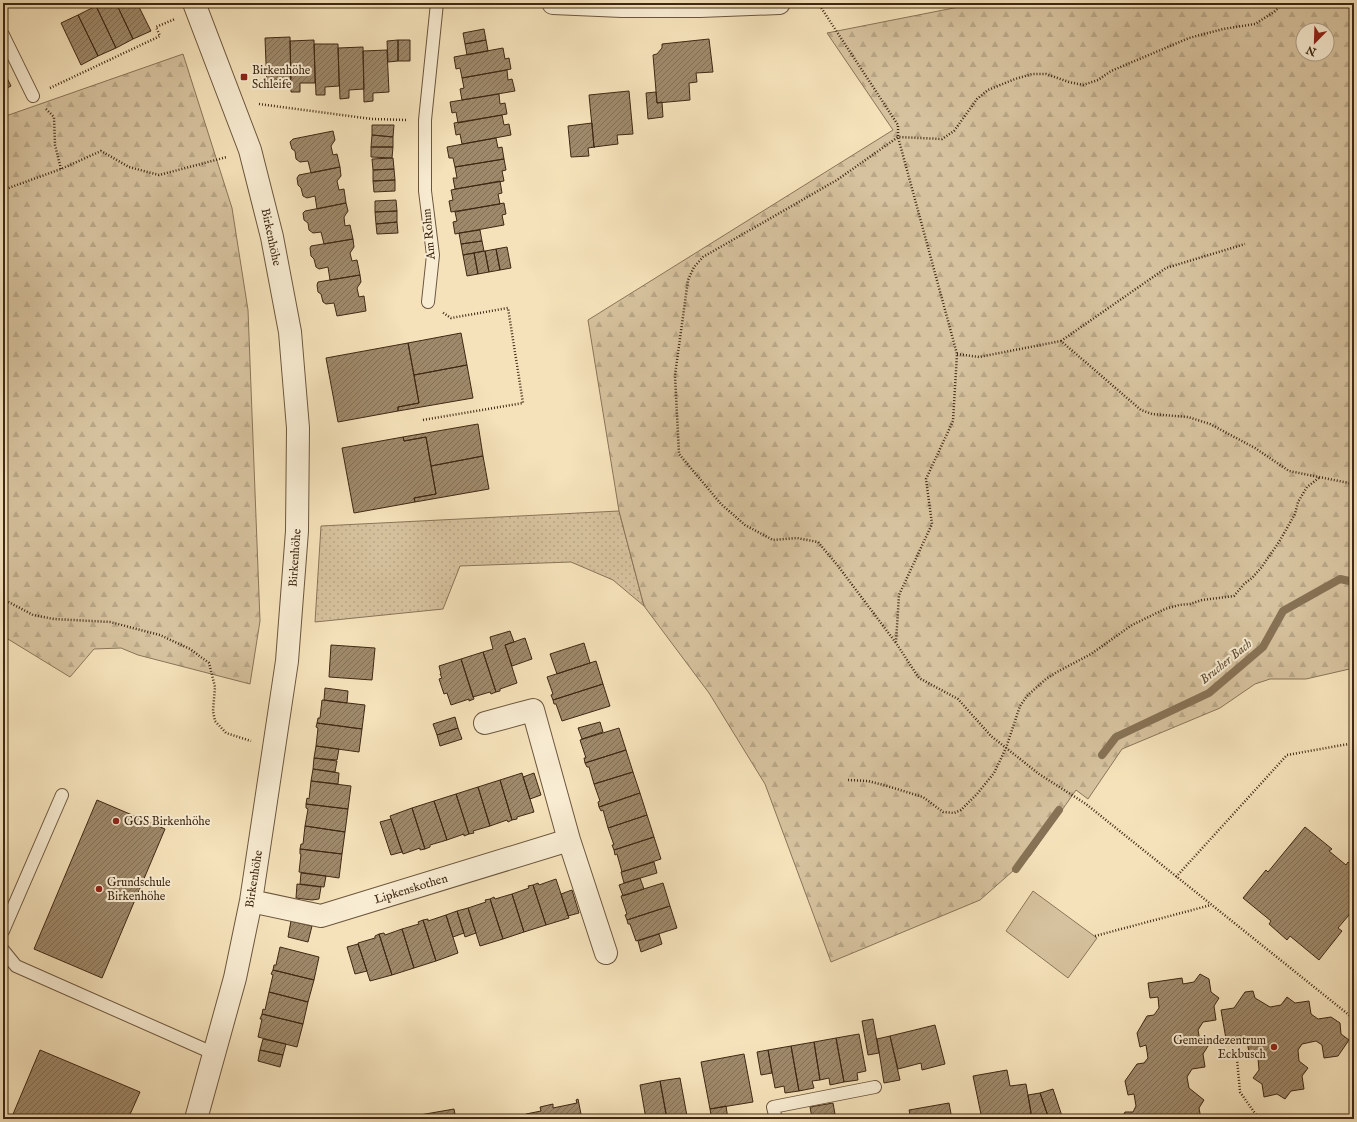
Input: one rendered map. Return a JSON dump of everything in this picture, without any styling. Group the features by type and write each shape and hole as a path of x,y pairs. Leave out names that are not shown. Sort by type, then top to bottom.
{"street":[{"path":"553,3 622,6 700,6 779,3"},
{"name":"Birkenhöhe","path":"196,6 250,150 272,237 290,332 298,428 297,531 287,661 251,901 235,978 196,1119"},
{"path":"485,723 533,710 569,840 606,953"},
{"name":"Lipkenskothen","path":"251,901 321,916 569,840"}],"lane":[{"name":"Am Rohm","path":"428,302 433,255 425,191 425,120 437,3"},
{"path":"3,35 33,96"},
{"path":"3,931 62,794"},
{"path":"3,950 16,966 215,1054"},
{"path":"776,1119 773,1107 875,1087"}],"path":[{"path":"818,3 898,125 898,137 957,354 953,421 926,479 932,524 899,595 896,643"},
{"path":"1284,3 1274,12 1255,24 1223,29 1189,38 1111,71 1098,80 1083,85 1046,74 1032,74 988,90 977,99 954,131 942,139 898,137 837,180 724,244 703,258 694,267 688,280 674,375 679,454 721,504 745,526 773,540 797,538 818,542 896,643 919,678 958,699 991,736 1039,774 1086,804 1354,1019"},
{"path":"61,169 55,145 54,117 33,96 160,36 156,27 196,6"},
{"path":"231,100 372,119 425,120"},
{"path":"3,190 61,169 101,151 129,167 159,175 250,150"},
{"path":"957,354 979,357 1061,341 1166,268 1245,244"},
{"path":"423,420 523,403 508,308 451,318 428,302"},
{"path":"1061,341 1141,410 1152,414 1188,417 1210,424 1255,448 1289,471 1354,484"},
{"path":"848,780 868,781 923,797 943,812 954,813 960,810 987,783 994,773 1006,748 1020,706 1027,696 1057,672 1091,654 1132,625 1165,609 1202,600 1234,596 1261,568 1279,542 1295,514 1298,502 1307,487 1320,477"},
{"path":"3,600 33,615 54,619 110,622 160,635 190,649 209,663 216,687 213,711 215,721 226,733 251,742 274,745"},
{"path":"1176,877 1287,755 1354,743"},
{"path":"1094,936 1212,905"},
{"path":"1237,1059 1240,1092 1259,1119"}],"green space":[{"path":"979,3 1354,3 1354,668 1306,679 1270,679 1255,684 1220,708 1122,749 1088,799 1076,790 1030,856 980,900 831,962 765,784 709,693 644,606 619,511 588,320 893,130 827,33"},
{"path":"183,54 232,208 248,310 260,621 250,684 138,655 121,648 94,649 70,677 3,636 3,117"},
{"path":"619,511 644,606 613,580 571,562 460,566 443,609 315,622 321,526"},
{"path":"1033,891 1097,938 1068,978 1006,931"}],"building":[{"path":"102,3 116,3 133,39 116,48 96,6"},
{"path":"116,3 137,3 151,31 133,39"},
{"path":"96,6 116,48 98,56 78,15"},
{"path":"78,15 98,56 81,65 61,23"},
{"path":"484,29 486,40 465,44 463,33"},
{"path":"290,37 291,79 276,80 277,88 267,88 265,38"},
{"path":"709,39 713,72 696,73 697,82 689,83 690,100 657,103 653,55 657,54 662,48 662,44"},
{"path":"314,40 315,83 300,83 300,92 291,92 290,41"},
{"path":"398,40 410,40 410,61 398,61"},
{"path":"398,40 398,61 388,62 387,41"},
{"path":"486,40 488,51 467,55 465,44"},
{"path":"314,44 338,44 339,86 325,87 325,95 316,95"},
{"path":"363,47 364,89 349,90 349,98 340,99 338,48"},
{"path":"503,48 505,59 509,58 511,69 462,78 460,68 456,69 454,57"},
{"path":"387,50 389,92 373,93 373,101 364,102 363,51"},
{"path":"507,70 508,80 512,79 515,91 462,100 460,89 464,88 462,78"},
{"path":"6,76 11,86 3,90 3,77"},
{"path":"629,91 633,134 617,135 618,144 594,147 589,95"},
{"path":"656,92 657,103 662,102 663,117 648,119 646,93"},
{"path":"499,94 500,104 505,103 507,114 458,123 456,112 452,113 450,102"},
{"path":"502,115 504,125 509,124 511,135 462,144 460,134 456,135 454,123"},
{"path":"592,123 595,147 588,148 589,156 571,157 568,126"},
{"path":"372,125 394,125 393,137 372,135"},
{"path":"333,131 335,140 331,146 333,155 337,154 340,167 311,173 308,161 300,162 296,159 295,151 292,149 290,142 293,139"},
{"path":"372,135 393,137 393,147 371,147"},
{"path":"496,138 498,148 502,147 504,159 455,167 453,158 449,158 447,147"},
{"path":"371,147 393,147 392,158 371,157"},
{"path":"393,158 394,169 373,170 372,159"},
{"path":"504,159 506,170 502,171 504,181 455,189 453,178 457,178 455,167"},
{"path":"340,167 341,176 337,181 339,190 344,189 346,203 317,209 315,196 307,198 303,196 301,188 298,185 297,178 299,175"},
{"path":"394,169 395,180 373,181 373,170"},
{"path":"395,180 395,191 374,192 373,181"},
{"path":"500,181 502,193 498,194 500,204 451,212 449,201 453,200 451,190"},
{"path":"396,200 397,211 375,212 375,201"},
{"path":"346,203 348,211 344,217 345,226 350,225 353,239 324,244 321,232 313,233 309,230 308,223 304,220 303,213 305,211"},
{"path":"504,203 506,214 502,215 504,225 455,234 453,222 457,221 455,212"},
{"path":"397,211 397,222 376,224 375,212"},
{"path":"397,222 398,233 377,234 376,224"},
{"path":"480,230 482,241 461,244 459,233"},
{"path":"353,239 354,247 350,253 352,261 357,260 360,275 330,280 328,267 319,269 316,267 314,259 311,256 311,246"},
{"path":"482,241 484,251 463,255 461,244"},
{"path":"507,247 511,268 500,270 496,249"},
{"path":"496,249 500,270 489,272 485,251"},
{"path":"485,251 489,272 478,274 474,253"},
{"path":"474,253 478,274 467,276 463,255"},
{"path":"360,275 361,282 357,288 359,297 364,296 366,311 337,316 334,303 326,304 323,302 321,294 318,292 318,282"},
{"path":"461,333 467,365 414,375 408,343"},
{"path":"408,343 419,403 398,407 398,411 338,422 326,358"},
{"path":"467,365 473,398 398,411 398,407 419,403 414,375"},
{"path":"478,424 483,456 431,466 426,437 404,441 403,437"},
{"path":"403,437 404,441 426,437 436,494 414,498 415,502 354,513 342,448"},
{"path":"483,456 489,489 415,502 414,498 436,494 431,466"},
{"path":"510,631 514,642 505,645 517,683 496,692 483,652 493,649 490,637"},
{"path":"525,638 532,659 512,666 505,645"},
{"path":"584,643 590,663 557,674 550,654"},
{"path":"331,645 375,648 372,680 329,677"},
{"path":"483,652 496,692 491,694 490,692 473,697 461,659"},
{"path":"461,659 474,699 469,701 469,699 451,705 447,693 444,694 439,679 442,678 439,666"},
{"path":"596,661 603,684 553,700 551,695 553,694 547,677"},
{"path":"603,684 610,706 562,721 553,700"},
{"path":"325,688 348,691 347,703 324,700"},
{"path":"322,700 365,705 362,729 317,723 318,718 320,718"},
{"path":"455,717 458,728 437,735 433,724"},
{"path":"600,722 603,732 582,739 578,728"},
{"path":"317,723 362,729 359,752 316,746 318,728 316,727"},
{"path":"458,728 462,739 440,746 437,735"},
{"path":"619,728 626,750 585,763 584,758 586,758 580,740"},
{"path":"316,746 339,749 337,760 314,758"},
{"path":"626,750 633,772 594,784 589,767 587,767 585,763"},
{"path":"314,758 337,761 335,772 313,769"},
{"path":"313,769 339,773 338,784 311,781"},
{"path":"633,772 640,793 599,807 598,802 600,801 594,784"},
{"path":"522,773 534,812 512,820 500,780"},
{"path":"534,773 541,795 530,799 523,777"},
{"path":"500,780 512,820 508,822 507,820 490,826 478,787"},
{"path":"311,781 351,786 348,809 306,804 307,798 309,799"},
{"path":"478,787 490,826 473,831 474,833 469,834 456,794"},
{"path":"640,793 647,815 608,828 603,810 601,811 599,807"},
{"path":"456,794 469,834 464,836 464,834 447,840 434,801"},
{"name":"Grundschule Birkenhöhe","path":"97,800 165,829 102,978 34,949"},
{"path":"434,801 447,840 430,845 430,847 425,849 412,808"},
{"path":"306,804 348,809 345,832 305,826 308,809 306,808"},
{"path":"412,808 425,849 420,850 420,848 403,854 390,816"},
{"path":"647,815 654,837 614,850 612,845 614,845 608,828"},
{"path":"391,819 402,852 391,855 380,822"},
{"path":"305,826 345,832 342,854 300,849 301,844 303,844"},
{"path":"1305,827 1332,849 1329,851 1346,865 1348,862 1354,867 1354,909 1338,928 1342,931 1319,960 1290,936 1287,940 1269,924 1271,921 1243,898 1266,870 1268,872"},
{"path":"654,837 661,859 622,872 617,854 615,855 614,850"},
{"path":"300,849 342,854 339,878 299,872 301,854"},
{"path":"654,862 657,873 624,883 621,872"},
{"path":"301,873 326,876 324,887 300,884"},
{"path":"640,878 644,889 623,896 619,885"},
{"path":"556,879 569,918 546,925 533,885 538,883 539,885"},
{"path":"663,883 670,906 627,920 625,915 627,914 621,896"},
{"path":"297,884 321,887 319,899 312,900 296,898"},
{"path":"533,885 546,925 524,932 512,894"},
{"path":"572,890 579,913 568,916 561,894"},
{"path":"512,894 524,932 503,939 490,899"},
{"path":"490,899 503,939 480,946 468,908 486,902 485,900"},
{"path":"670,906 677,928 636,941 627,920"},
{"path":"468,908 476,933 465,937 457,911"},
{"path":"457,911 464,933 453,937 446,915"},
{"path":"446,915 458,953 436,961 423,920 428,919 428,921"},
{"path":"423,920 436,961 414,968 402,929 419,924 418,922"},
{"path":"291,921 312,926 308,942 288,937"},
{"path":"402,929 414,968 392,975 379,934 384,933 385,935"},
{"path":"379,934 392,975 370,981 358,943 375,938 375,936"},
{"path":"659,934 662,944 641,952 638,941"},
{"path":"358,944 367,971 355,974 347,947"},
{"path":"280,947 319,957 314,980 273,970 274,965 276,965"},
{"path":"273,970 314,980 308,1002 269,992 273,975 271,974"},
{"path":"1200,974 1209,979 1211,992 1219,998 1214,1006 1216,1020 1203,1022 1198,1030 1200,1041 1208,1046 1203,1054 1205,1067 1192,1069 1187,1077 1189,1088 1204,1100 1199,1108 1201,1119 1121,1119 1125,1112 1133,1112 1136,1106 1134,1094 1128,1095 1125,1081 1137,1064 1144,1063 1148,1058 1146,1045 1140,1047 1137,1033 1147,1016 1154,1015 1159,1008 1158,997 1150,998 1148,983 1182,978 1183,984 1194,982"},
{"name":"Gemeindezentrum Eckbusch","path":"1253,991 1255,998 1270,1007 1281,1005 1287,997 1295,1003 1309,1001 1311,1014 1318,1019 1331,1017 1340,1023 1341,1034 1349,1040 1338,1056 1324,1058 1322,1045 1316,1041 1302,1044 1298,1050 1299,1061 1308,1068 1302,1076 1304,1089 1291,1091 1285,1099 1277,1094 1264,1097 1262,1084 1253,1078 1259,1070 1258,1058 1249,1053 1247,1040 1241,1036 1226,1039 1221,1010 1234,1008 1245,992"},
{"path":"269,992 308,1002 303,1024 262,1014 263,1009 265,1010"},
{"path":"262,1014 303,1024 297,1047 258,1037"},
{"path":"873,1019 879,1053 868,1055 862,1021"},
{"path":"935,1025 945,1064 922,1070 921,1063 898,1069 890,1036"},
{"path":"859,1034 866,1071 857,1073 858,1080 844,1082 836,1038"},
{"path":"890,1036 900,1080 884,1083 877,1039"},
{"path":"836,1038 844,1082 830,1085 829,1078 820,1080 814,1042"},
{"path":"263,1039 286,1044 283,1055 260,1050"},
{"path":"814,1042 820,1080 812,1081 814,1088 799,1091 791,1046"},
{"path":"791,1046 799,1091 785,1093 784,1086 775,1088 768,1050"},
{"path":"40,1050 140,1092 128,1119 11,1119"},
{"path":"260,1050 283,1055 280,1067 258,1061"},
{"path":"768,1050 772,1073 761,1075 757,1052"},
{"path":"744,1054 753,1102 710,1109 701,1062"},
{"path":"1007,1070 1010,1086 1026,1084 1032,1119 982,1119 973,1076"},
{"path":"680,1078 687,1116 667,1119 660,1081"},
{"path":"660,1081 667,1119 646,1119 640,1085"},
{"path":"1053,1089 1062,1116 1049,1119 1040,1093"},
{"path":"1040,1093 1049,1119 1032,1119 1028,1095"},
{"path":"578,1099 582,1119 527,1119 526,1114 541,1111 540,1107 553,1104 553,1108 577,1103 576,1100"},
{"path":"833,1103 835,1114 812,1118 810,1107"},
{"path":"949,1103 952,1119 911,1119 909,1110"},
{"path":"726,1106 728,1119 700,1119 700,1117 711,1115 710,1109"},
{"path":"454,1109 456,1119 415,1119 414,1116"},
{"path":"835,1114 836,1119 808,1119 812,1118"}],"waterway":[{"name":"Brucher Bach","path":"1102,755 1116,737 1209,693 1263,647 1283,611 1340,579 1354,582"},
{"name":"Brucher Bach","path":"1016,869 1059,810"}],"place":[{"name":"Birkenhöhe Schleife","path":"244,77"},
{"name":"GGS Birkenhöhe","path":"116,821"},
{"name":"Grundschule Birkenhöhe","path":"99,889"},
{"name":"Gemeindezentrum Eckbusch","path":"1274,1047"}]}
